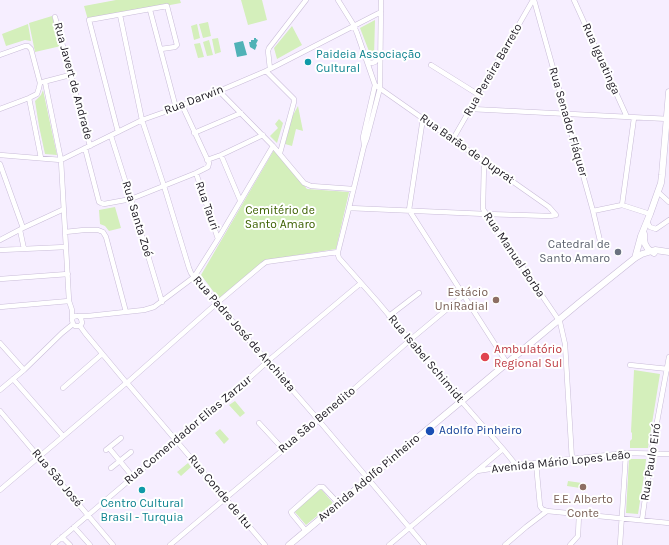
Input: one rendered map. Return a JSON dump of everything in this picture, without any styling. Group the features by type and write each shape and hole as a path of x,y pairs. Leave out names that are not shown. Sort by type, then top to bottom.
{"main road":[{"path":"635,258 641,236 658,192 662,175 668,119 669,92"},
{"path":"644,231 645,244 651,251 669,256"},
{"path":"651,251 655,250 669,252"},
{"name":"Avenida Adolfo Pinheiro","path":"289,545 635,258 651,251"}],"street":[{"path":"280,153 294,99 268,70 268,51 306,0"},
{"path":"338,0 354,26 375,85 363,137 364,146"},
{"path":"0,490 266,262 338,252 380,88 381,0"},
{"name":"Rua Pereira Barreto","path":"453,139 534,0"},
{"name":"Rua Senador Fláquer","path":"534,0 593,211 601,246"},
{"name":"Rua Iguatinga","path":"574,0 627,118"},
{"path":"118,132 89,22 90,20 165,6 168,7 177,45 175,47 161,49"},
{"path":"150,10 176,108"},
{"name":"Rua Darwin","path":"61,160 142,120 176,108 268,70 381,12"},
{"name":"Rua Padre José de Anchieta","path":"120,15 142,120 189,268 194,277 268,361 424,545"},
{"name":"Rua Javert de Andrade","path":"55,17 88,147 99,202 104,204 131,199"},
{"path":"0,55 28,46 31,49 42,82 61,160 69,301 72,310 73,324"},
{"path":"368,62 375,62 380,56"},
{"path":"431,65 479,95"},
{"path":"42,82 70,75"},
{"path":"0,109 37,94 42,82"},
{"name":"Rua Barão de Duprat","path":"375,85 549,206 556,215 486,214"},
{"path":"219,90 280,153 304,183 311,186 353,189"},
{"path":"29,98 41,158"},
{"path":"131,199 196,173 208,166 209,164 182,105"},
{"path":"471,109 668,119"},
{"path":"194,133 241,113"},
{"path":"423,118 409,210 507,363"},
{"path":"622,205 634,118"},
{"path":"207,160 263,135"},
{"name":"Rua Santa Zoé","path":"111,136 162,302"},
{"path":"72,318 74,316 144,310 154,307 194,277 273,146"},
{"path":"0,155 61,160"},
{"path":"221,155 240,200"},
{"name":"Rua Manuel Borba","path":"484,162 483,209 559,320"},
{"path":"0,164 22,229 24,249"},
{"name":"Rua Tauri","path":"196,173 218,239"},
{"path":"658,192 669,202"},
{"path":"593,211 622,205 650,214"},
{"path":"349,208 486,214"},
{"path":"0,240 64,209"},
{"path":"647,222 652,228 656,229 669,220"},
{"path":"65,232 84,230 98,230 103,232 106,237 126,312"},
{"path":"0,250 66,247"},
{"name":"Rua Isabel Schimidt","path":"338,252 339,258 516,465"},
{"path":"0,279 68,274"},
{"name":"Rua Comendador Elias Zarzur","path":"53,545 361,283"},
{"path":"389,316 419,293"},
{"name":"Rua São Benedito","path":"170,545 464,295"},
{"path":"0,307 69,301"},
{"path":"72,310 81,318 81,323"},
{"path":"0,390 24,370 62,333 73,324 76,326 81,323 88,316"},
{"path":"559,320 565,344 572,460"},
{"name":"Rua Conde de Itu","path":"81,323 85,333 102,354 265,545"},
{"path":"0,343 24,370"},
{"path":"63,388 102,354"},
{"name":"Rua Paulo Eiró","path":"642,520 669,357"},
{"path":"630,365 668,369"},
{"path":"13,379 63,436"},
{"name":"Rua São José","path":"0,411 113,545"},
{"path":"259,423 283,449"},
{"path":"121,438 107,449 120,461 133,477"},
{"path":"389,545 503,449"},
{"path":"111,468 131,452"},
{"path":"620,545 626,453"},
{"name":"Avenida Mário Lopes Leão","path":"477,471 516,465 626,453 669,454"},
{"path":"536,464 540,508 542,510 669,522"},
{"path":"306,531 291,512 319,487 323,487 338,504"},
{"path":"505,545 547,511"},
{"path":"570,545 578,536 579,514"},
{"path":"74,527 90,545"},
{"path":"62,537 70,545"}],"green space":[{"path":"116,0 180,0 181,3 88,20 84,6"},
{"path":"241,0 262,0 267,20 248,25"},
{"path":"52,16 61,46 35,52 29,23"},
{"path":"375,20 374,57 372,59 360,28"},
{"path":"208,22 211,36 203,38 199,24"},
{"path":"28,24 31,41 25,40 6,46 2,34"},
{"path":"197,24 200,38 194,40 191,26"},
{"path":"292,26 302,45 277,59 274,48"},
{"path":"218,38 221,52 215,54 212,39"},
{"path":"209,40 213,55 207,56 203,42"},
{"path":"200,43 204,57 198,58 194,44"},
{"path":"43,90 57,155 45,154 35,101 41,95"},
{"path":"298,106 303,131 296,129 292,146 285,144 292,117"},
{"path":"279,119 283,123 277,143 270,136 278,128 275,124"},
{"name":"Cemitério de Santo Amaro","path":"274,150 307,189 349,192 336,249 267,260 219,299 201,275"},
{"path":"115,207 121,228 109,231 105,226 100,224 99,210"},
{"path":"634,370 660,374 648,448 630,448 630,441 632,439 631,432"},
{"path":"235,401 245,413 240,417 229,405"},
{"path":"220,429 229,439 224,444 215,433"},
{"path":"629,459 646,459 638,514 626,513"},
{"path":"188,463 191,467 181,476 177,472"},
{"path":"568,481 582,483 580,488 567,486"},
{"path":"321,489 333,503 306,525 294,511"}],"water":[{"path":"254,38 258,40 255,50 250,47 249,42 254,40"},
{"path":"243,41 247,55 237,57 234,43"}],"place":[{"name":"Paideia Associação Cultural","path":"308,62"},
{"name":"Catedral de Santo Amaro","path":"618,252"},
{"name":"Estácio UniRadial","path":"496,300"},
{"name":"Ambulatório Regional Sul","path":"485,357"},
{"name":"Adolfo Pinheiro","path":"430,431"},
{"name":"E.E. Alberto Conte","path":"583,487"},
{"name":"Centro Cultural Brasil - Turquia","path":"142,490"}]}
